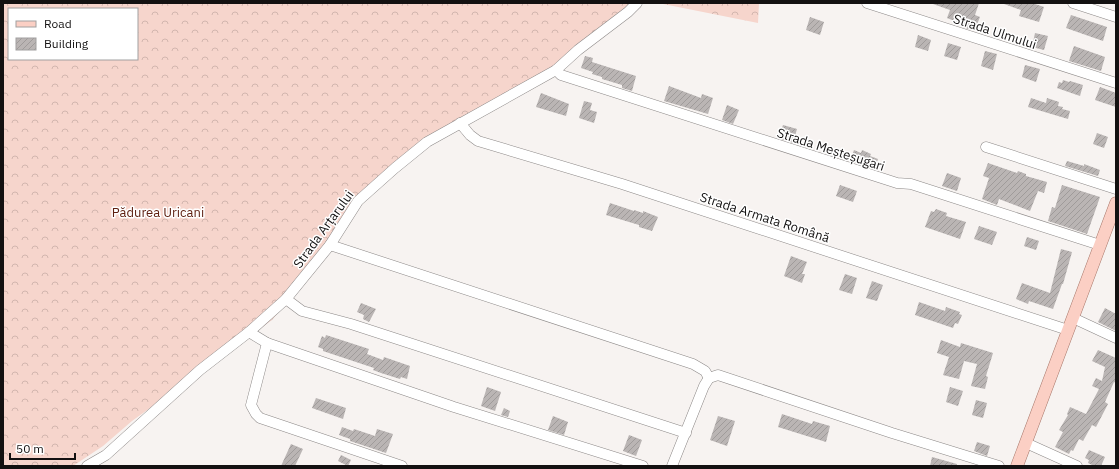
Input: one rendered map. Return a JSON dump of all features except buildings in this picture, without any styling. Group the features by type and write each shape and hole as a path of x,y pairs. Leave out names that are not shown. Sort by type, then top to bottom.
{"main road":[{"path":"1017,466 1116,203"}],"street":[{"name":"Strada Arțarului","path":"87,466 106,455 200,370 249,332 286,299 330,245 358,202 365,194 427,142 556,70 578,50 628,12 637,3"},
{"name":"Strada Ulmului","path":"867,3 1116,83"},
{"path":"1073,3 1116,17"},
{"name":"Strada Meșteșugari","path":"556,70 561,75 796,152 896,183 911,184 1100,245"},
{"name":"Strada Armata Română","path":"460,123 470,135 478,141 622,184 1068,330"},
{"path":"986,147 1116,189"},
{"path":"330,245 692,364 705,371 709,378"},
{"path":"286,299 302,311 351,324 686,433"},
{"path":"1073,318 1116,338"},
{"path":"249,332 267,343 454,407 643,466"},
{"path":"267,343 251,405 260,418 402,466"},
{"path":"672,466 704,386 709,378 718,375 892,433 999,466"},
{"path":"1026,443 1077,466"}],"green space":[{"name":"Pădurea Uricani","path":"3,3 632,3 558,65 459,121 360,203 331,250 272,320 132,421 103,446 73,466 3,466"},
{"path":"658,3 759,3 758,23"}]}
